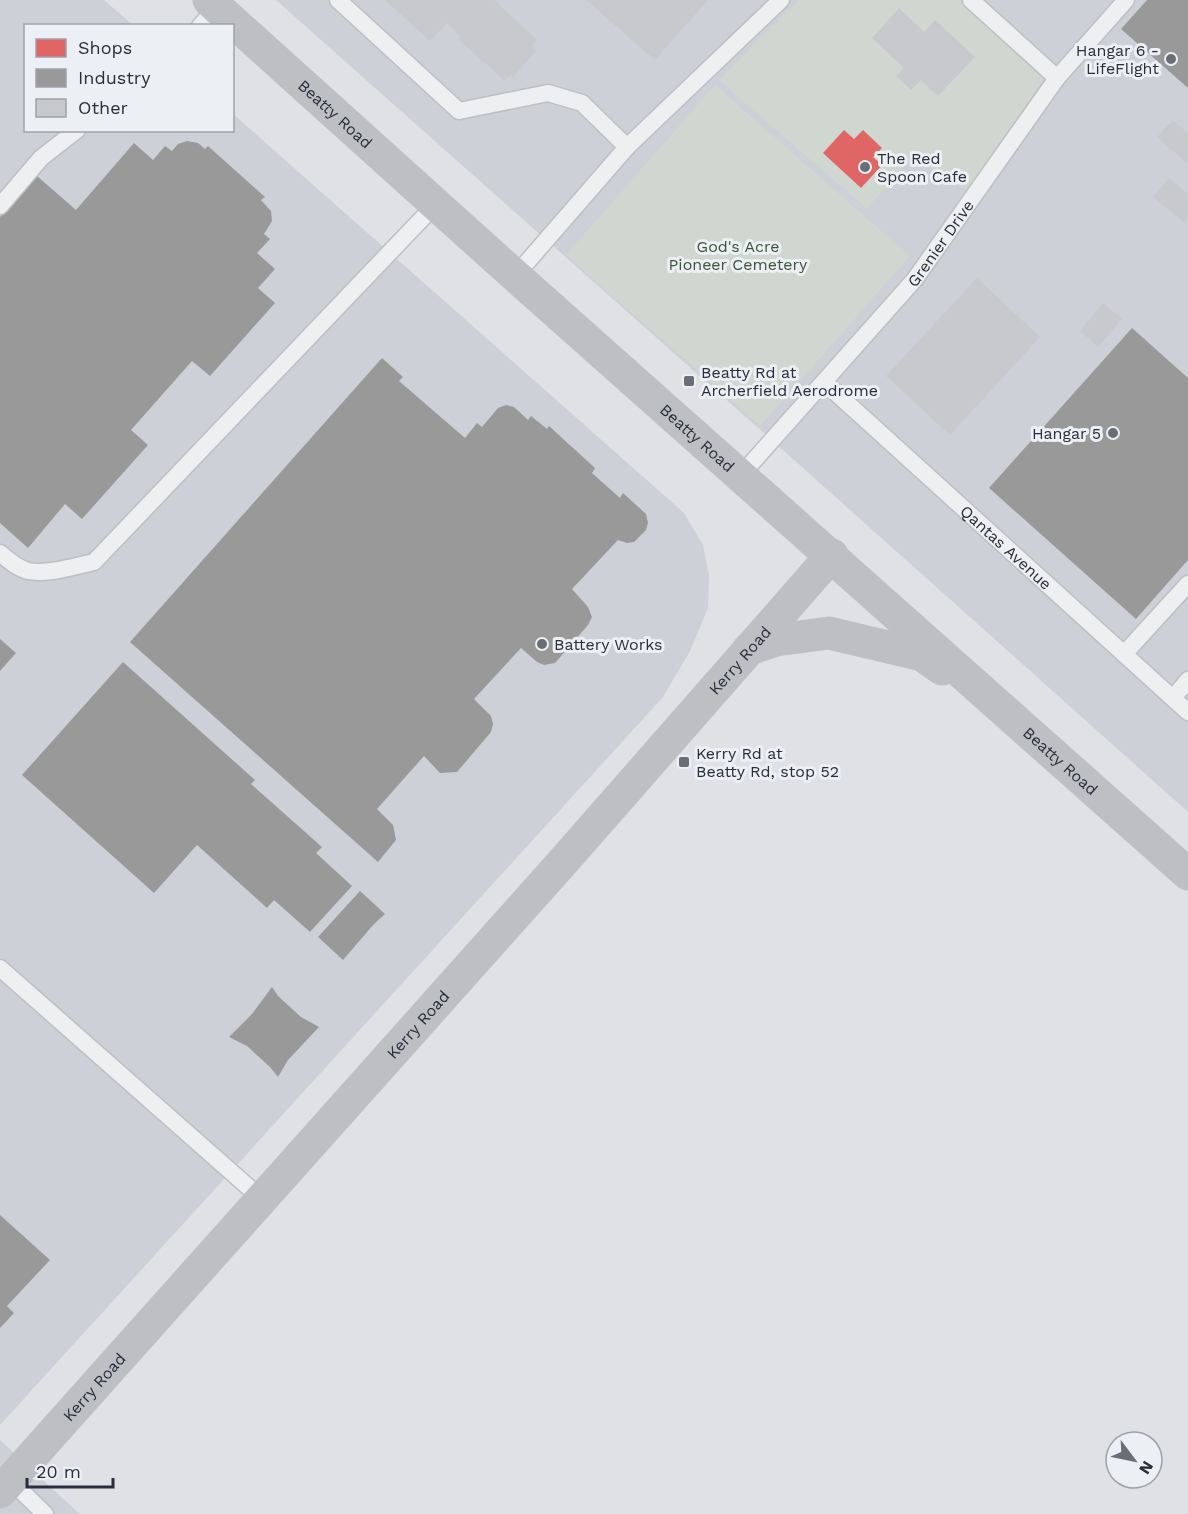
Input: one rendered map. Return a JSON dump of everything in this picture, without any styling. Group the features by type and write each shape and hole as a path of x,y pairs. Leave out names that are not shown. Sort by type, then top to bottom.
{"main road":[{"name":"Beatty Road","path":"209,11 224,24"},
{"name":"Beatty Road","path":"234,32 436,204 1188,874"},
{"name":"Kerry Road","path":"5,1486 561,864 832,555"},
{"path":"749,649 776,639 829,633 922,655 1023,726"}],"lane":[{"path":"338,0 459,111 548,93 582,104 627,147"},
{"path":"515,276 627,147 781,0"},
{"path":"971,0 1057,78"},
{"name":"Grenier Drive","path":"741,475 915,279 1057,78 1126,0"},
{"path":"0,206 41,158 74,132"},
{"path":"0,553 11,563 28,571 57,570 94,562 436,204"},
{"name":"Qantas Avenue","path":"824,382 1188,712"},
{"path":"1124,654 1188,584"},
{"path":"1173,698 1188,680"},
{"path":"0,968 262,1199"},
{"path":"5,1486 45,1514"}],"shaded area":[{"path":"0,0 104,0 132,24 24,24 24,132 234,132 234,115 684,513 703,545 709,575 708,608 690,651 663,697 0,1425"},
{"path":"276,0 1188,0 1188,812 756,426"},
{"path":"0,1440 58,1494 80,1514 0,1514"}],"green space":[{"path":"799,0 959,0 1048,79 970,193 913,155 867,209 719,80"},
{"name":"God's Acre Pioneer Cemetery","path":"715,85 910,256 760,426 566,255"}],"building: Shops":[{"path":"844,130 854,139 863,130 882,148 873,157 882,165 861,188 823,153"}],"building: Industry":[{"name":"Hangar 6 - LifeFlight","path":"1147,0 1188,0 1188,88 1121,29"},
{"path":"187,141 198,143 205,149 208,146 265,197 261,200 271,211 272,221 264,234 270,239 257,253 275,269 258,288 275,303 210,376 192,361 131,430 148,445 82,519 65,504 28,548 0,523 0,217 37,176 76,210 134,143 153,160 165,146 172,151 178,144"},
{"name":"Hangar 5","path":"1132,328 1188,378 1188,560 1136,619 989,488"},
{"path":"382,358 403,377 399,381 465,438 477,423 482,427 498,408 506,405 514,407 528,420 531,416 547,429 549,426 595,468 592,473 620,498 623,493 646,514 648,523 646,530 634,542 627,543 618,540 572,589 588,607 592,617 588,625 555,663 544,665 537,662 521,648 474,699 491,716 493,724 491,732 457,772 440,773 424,756 377,809 393,825 396,840 378,862 130,642"},
{"path":"0,639 16,653 0,671"},
{"path":"123,662 255,780 251,784 322,847 316,853 352,886 310,932 274,900 267,908 197,845 154,893 22,775"},
{"path":"360,891 385,914 343,960 318,937"},
{"path":"272,987 278,996 301,1017 319,1027 288,1060 278,1077 247,1046 229,1037 252,1014"},
{"path":"0,1215 50,1260 7,1306 14,1313 0,1328"}],"building: Other":[{"path":"385,0 494,0 537,40 532,46 536,51 513,77 510,75 505,81 458,39 460,36 447,23 430,41"},
{"path":"586,0 708,0 655,60"},
{"path":"899,8 924,32 935,20 975,57 938,96 921,80 911,90 896,76 904,68 872,38"},
{"path":"1173,120 1188,133 1188,164 1157,137"},
{"path":"1169,178 1188,194 1188,219 1185,223 1153,197"},
{"path":"977,278 1040,337 950,435 886,376"},
{"path":"1103,303 1122,319 1098,347 1080,331"}],"place":[{"name":"Hangar 6 - LifeFlight","path":"1171,59"},
{"name":"The Red Spoon Cafe","path":"865,167"},
{"name":"Beatty Rd at Archerfield Aerodrome","path":"689,381"},
{"name":"Hangar 5","path":"1113,433"},
{"name":"Battery Works","path":"542,644"},
{"name":"Kerry Rd at Beatty Rd, stop 52","path":"684,762"}]}
